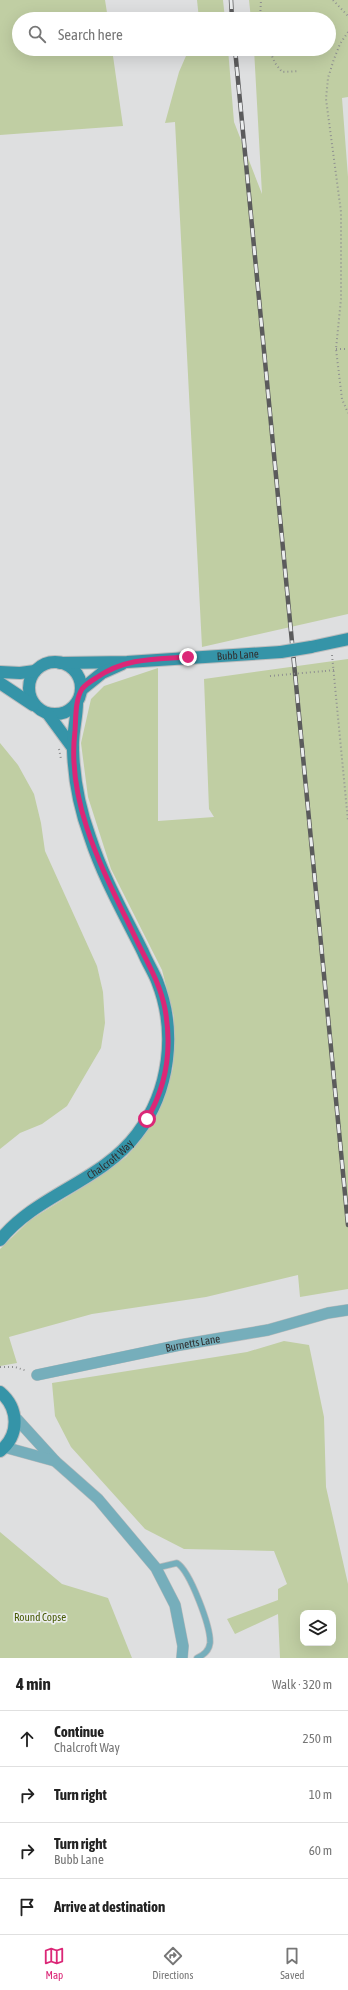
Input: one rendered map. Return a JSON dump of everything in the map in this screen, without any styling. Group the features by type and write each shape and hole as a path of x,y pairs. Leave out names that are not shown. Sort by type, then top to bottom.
{"street":[{"name":"Bubb Lane","path":"60,662 127,662 281,652 330,644 348,639"},
{"path":"0,672 20,673 35,671 49,662 60,662 67,665 78,675 81,690 77,702 68,712 54,715 48,714 34,706 0,683"},
{"name":"Bubb Lane","path":"81,690 102,673 127,662"},
{"path":"34,706 28,692 28,684 35,671"},
{"name":"Chalcroft Way","path":"0,1240 26,1215 44,1202 102,1168 125,1148 137,1134 154,1107 160,1094 167,1064 168,1036 162,995 157,980 108,883 95,853 80,801 72,748 77,702"},
{"name":"Chalcroft Way","path":"48,714 72,748"},
{"name":"Burnetts Lane","path":"37,1375 180,1345 268,1330 328,1313 348,1310"},
{"path":"0,1392 10,1402 15,1417 55,1461 98,1499 156,1568 175,1605 182,1640 182,1658"},
{"path":"15,1417 13,1433 2,1449 55,1461"}],"lane":[{"path":"156,1568 177,1563 185,1569 197,1595 209,1632 210,1642 207,1652 197,1658"}],"path":[{"path":"260,12 261,0"},
{"path":"333,0 348,16"},
{"path":"336,54 340,44 348,32"},
{"path":"272,56 282,72 299,71"},
{"path":"335,56 328,78 326,99 342,212 341,300 336,349 342,399 348,413"},
{"path":"336,349 348,349"},
{"path":"330,644 334,670 348,821"},
{"path":"270,676 334,670"},
{"path":"58,746 62,761"},
{"path":"0,1367 15,1367 37,1375"}],"green space":[{"path":"0,0 105,0 107,12 12,12 12,56 113,56 123,126 0,135"},
{"path":"197,0 223,0 224,12 198,12"},
{"path":"249,0 348,0 348,97 342,98 348,177 348,614 202,647 175,122 165,123 179,72 186,56 229,56 234,122 262,194 254,56 336,56 336,12 250,12"},
{"path":"348,659 348,1289 300,1297 298,1275 206,1297 92,1314 9,1337 17,1363 0,1366 0,1249 30,1220 96,1179 126,1157 140,1141 158,1112 173,1068 174,1017 162,970 111,869 88,797 81,743 91,699 104,686 158,668 158,821 214,817 209,809 204,679"},
{"path":"0,743 18,765 34,794 41,823 45,851 97,966 103,992 105,1023 101,1048 67,1106 42,1124 20,1133 0,1149"},
{"path":"284,1341 309,1345 324,1417 326,1487 348,1584 348,1658 280,1658 278,1614 235,1634 227,1619 278,1600 278,1589 287,1584 274,1551 184,1549 145,1529 71,1447 55,1416 52,1383 247,1352"},
{"name":"Round Copse","path":"0,1532 62,1584 108,1598 132,1658 0,1658"}],"railway":[{"path":"231,0 232,12"},
{"path":"236,56 348,1225"}],"route":[{"path":"147,1119 160,1094 167,1064 168,1036 165,1009 157,980 100,868 80,801 72,748 77,702 81,690 90,682 102,673 127,662 188,657"}]}
